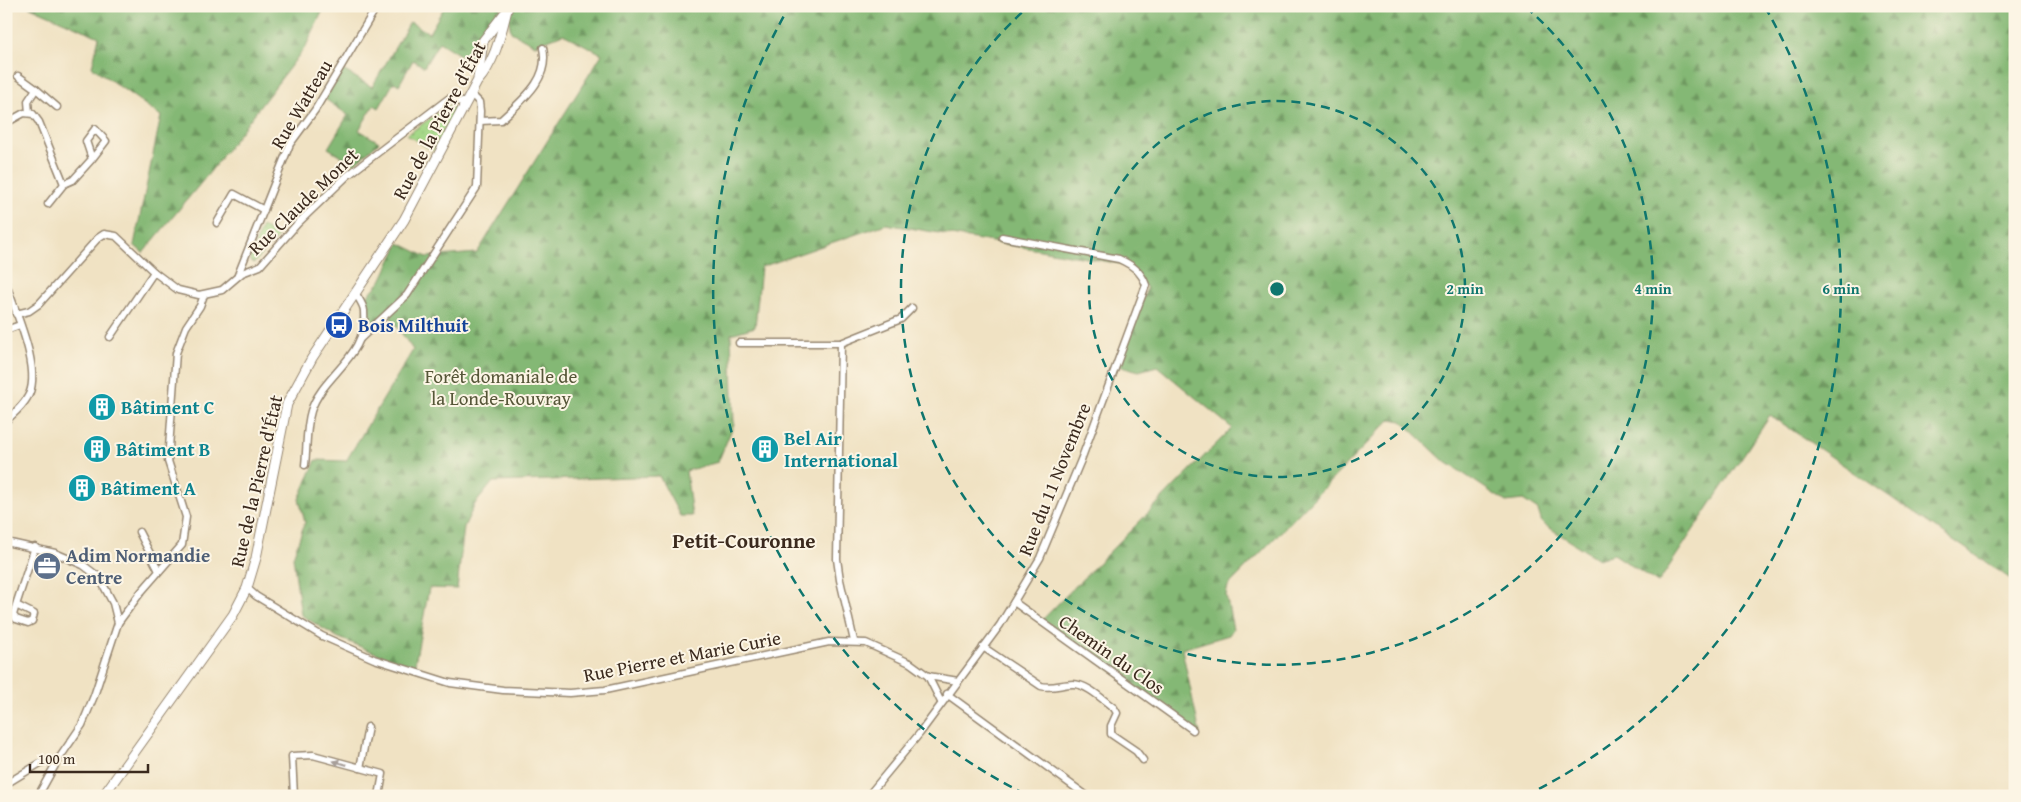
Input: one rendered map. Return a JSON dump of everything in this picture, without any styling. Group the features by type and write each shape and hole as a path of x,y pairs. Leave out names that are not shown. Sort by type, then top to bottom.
{"street":[{"name":"Rue Watteau","path":"237,279 290,144 315,110 378,6"},
{"path":"477,82 482,68 483,41 508,8"},
{"name":"Rue de la Pierre d'État","path":"103,796 228,623 247,588 258,550 287,404 312,358 404,220 477,82 490,64 503,32 508,8"},
{"path":"480,121 501,120 529,94 542,75 545,58 543,48"},
{"path":"18,76 57,107"},
{"path":"36,89 28,101 29,113 39,122 64,184"},
{"path":"305,465 311,411 322,392 347,362 361,338 407,295 477,187 479,102 471,94"},
{"name":"Rue Claude Monet","path":"204,295 222,290 242,273 260,266 298,223 373,154 448,99 466,103"},
{"path":"6,124 29,113"},
{"path":"48,204 64,184 73,180 92,159"},
{"path":"217,223 234,194 264,210"},
{"path":"16,314 29,311 39,304 101,236 116,236 154,272 178,290 204,295 200,306 186,327 176,353 168,461 186,517 182,545 118,622 94,696 82,725 58,760 38,796"},
{"name":"Rue du 11 Novembre","path":"868,796 920,733 983,647 1014,602 1040,558 1081,460 1146,285 1143,276 1132,266 1119,259 1002,237"},
{"path":"110,336 154,272"},
{"path":"6,284 32,366 33,382 28,398 6,421"},
{"path":"356,294 364,310 361,338"},
{"path":"739,343 841,344 902,319 912,308"},
{"path":"6,330 20,325"},
{"path":"841,344 837,559 854,641"},
{"path":"139,532 159,571"},
{"path":"6,542 55,552 83,565 99,577 113,603 118,622"},
{"path":"16,606 35,548"},
{"name":"Rue Pierre et Marie Curie","path":"247,588 256,596 303,625 374,660 450,683 502,690 570,693 605,690 829,642 854,641 880,648 910,662 928,676 941,702"},
{"name":"Chemin du Clos","path":"1014,602 1192,730"},
{"path":"983,647 1041,686 1048,688 1073,684 1081,685 1114,708 1117,712 1111,726 1111,734 1136,751 1143,760"},
{"name":"Rue Pierre et Marie Curie","path":"928,676 958,681"},
{"path":"948,694 1087,796"},
{"path":"360,768 368,726"},
{"path":"294,796 292,756 314,755 383,774 379,796"},
{"path":"6,784 42,762 58,760"}],"green space":[{"path":"28,6 325,6 306,46 210,172 143,253 134,245 161,116 92,67 99,37"},
{"path":"445,6 502,6 496,20 482,35 479,46 478,66 439,42 424,67 413,60 399,85 394,82 379,108 374,105 359,130 379,142 354,164 328,148 348,115 325,99 343,70 372,87 410,22 429,33"},
{"name":"Forêt domaniale de la Londe-Rouvray","path":"506,6 2015,6 2015,582 1770,415 1658,583 1614,554 1598,559 1542,523 1538,510 1523,500 1506,502 1443,460 1402,421 1391,419 1228,586 1226,595 1233,629 1229,635 1182,649 1200,734 1041,621 1232,428 1157,366 1139,371 1117,365 1147,288 1128,265 886,224 761,267 755,327 731,334 734,424 718,462 686,471 692,516 680,516 659,476 493,482 475,504 464,527 457,589 429,588 414,669 337,637 301,615 293,557 305,522 299,499 316,460 346,461 413,350 387,312 368,327 362,320 368,295 381,281 399,243 427,257 477,253 602,54 563,34 535,45 511,32"},
{"path":"447,106 453,107 454,111 433,151 407,135"},
{"path":"262,226 278,237 254,263 250,261 250,257"}],"place":[{"name":"Bois Milthuit","path":"339,325"},
{"name":"Bâtiment C","path":"102,407"},
{"name":"Bâtiment B","path":"97,449"},
{"name":"Bel Air International","path":"765,449"},
{"name":"Bâtiment A","path":"82,488"},
{"name":"Adim Normandie Centre","path":"47,566"}],"district":[{"name":"Petit-Couronne","path":"744,541"}]}
